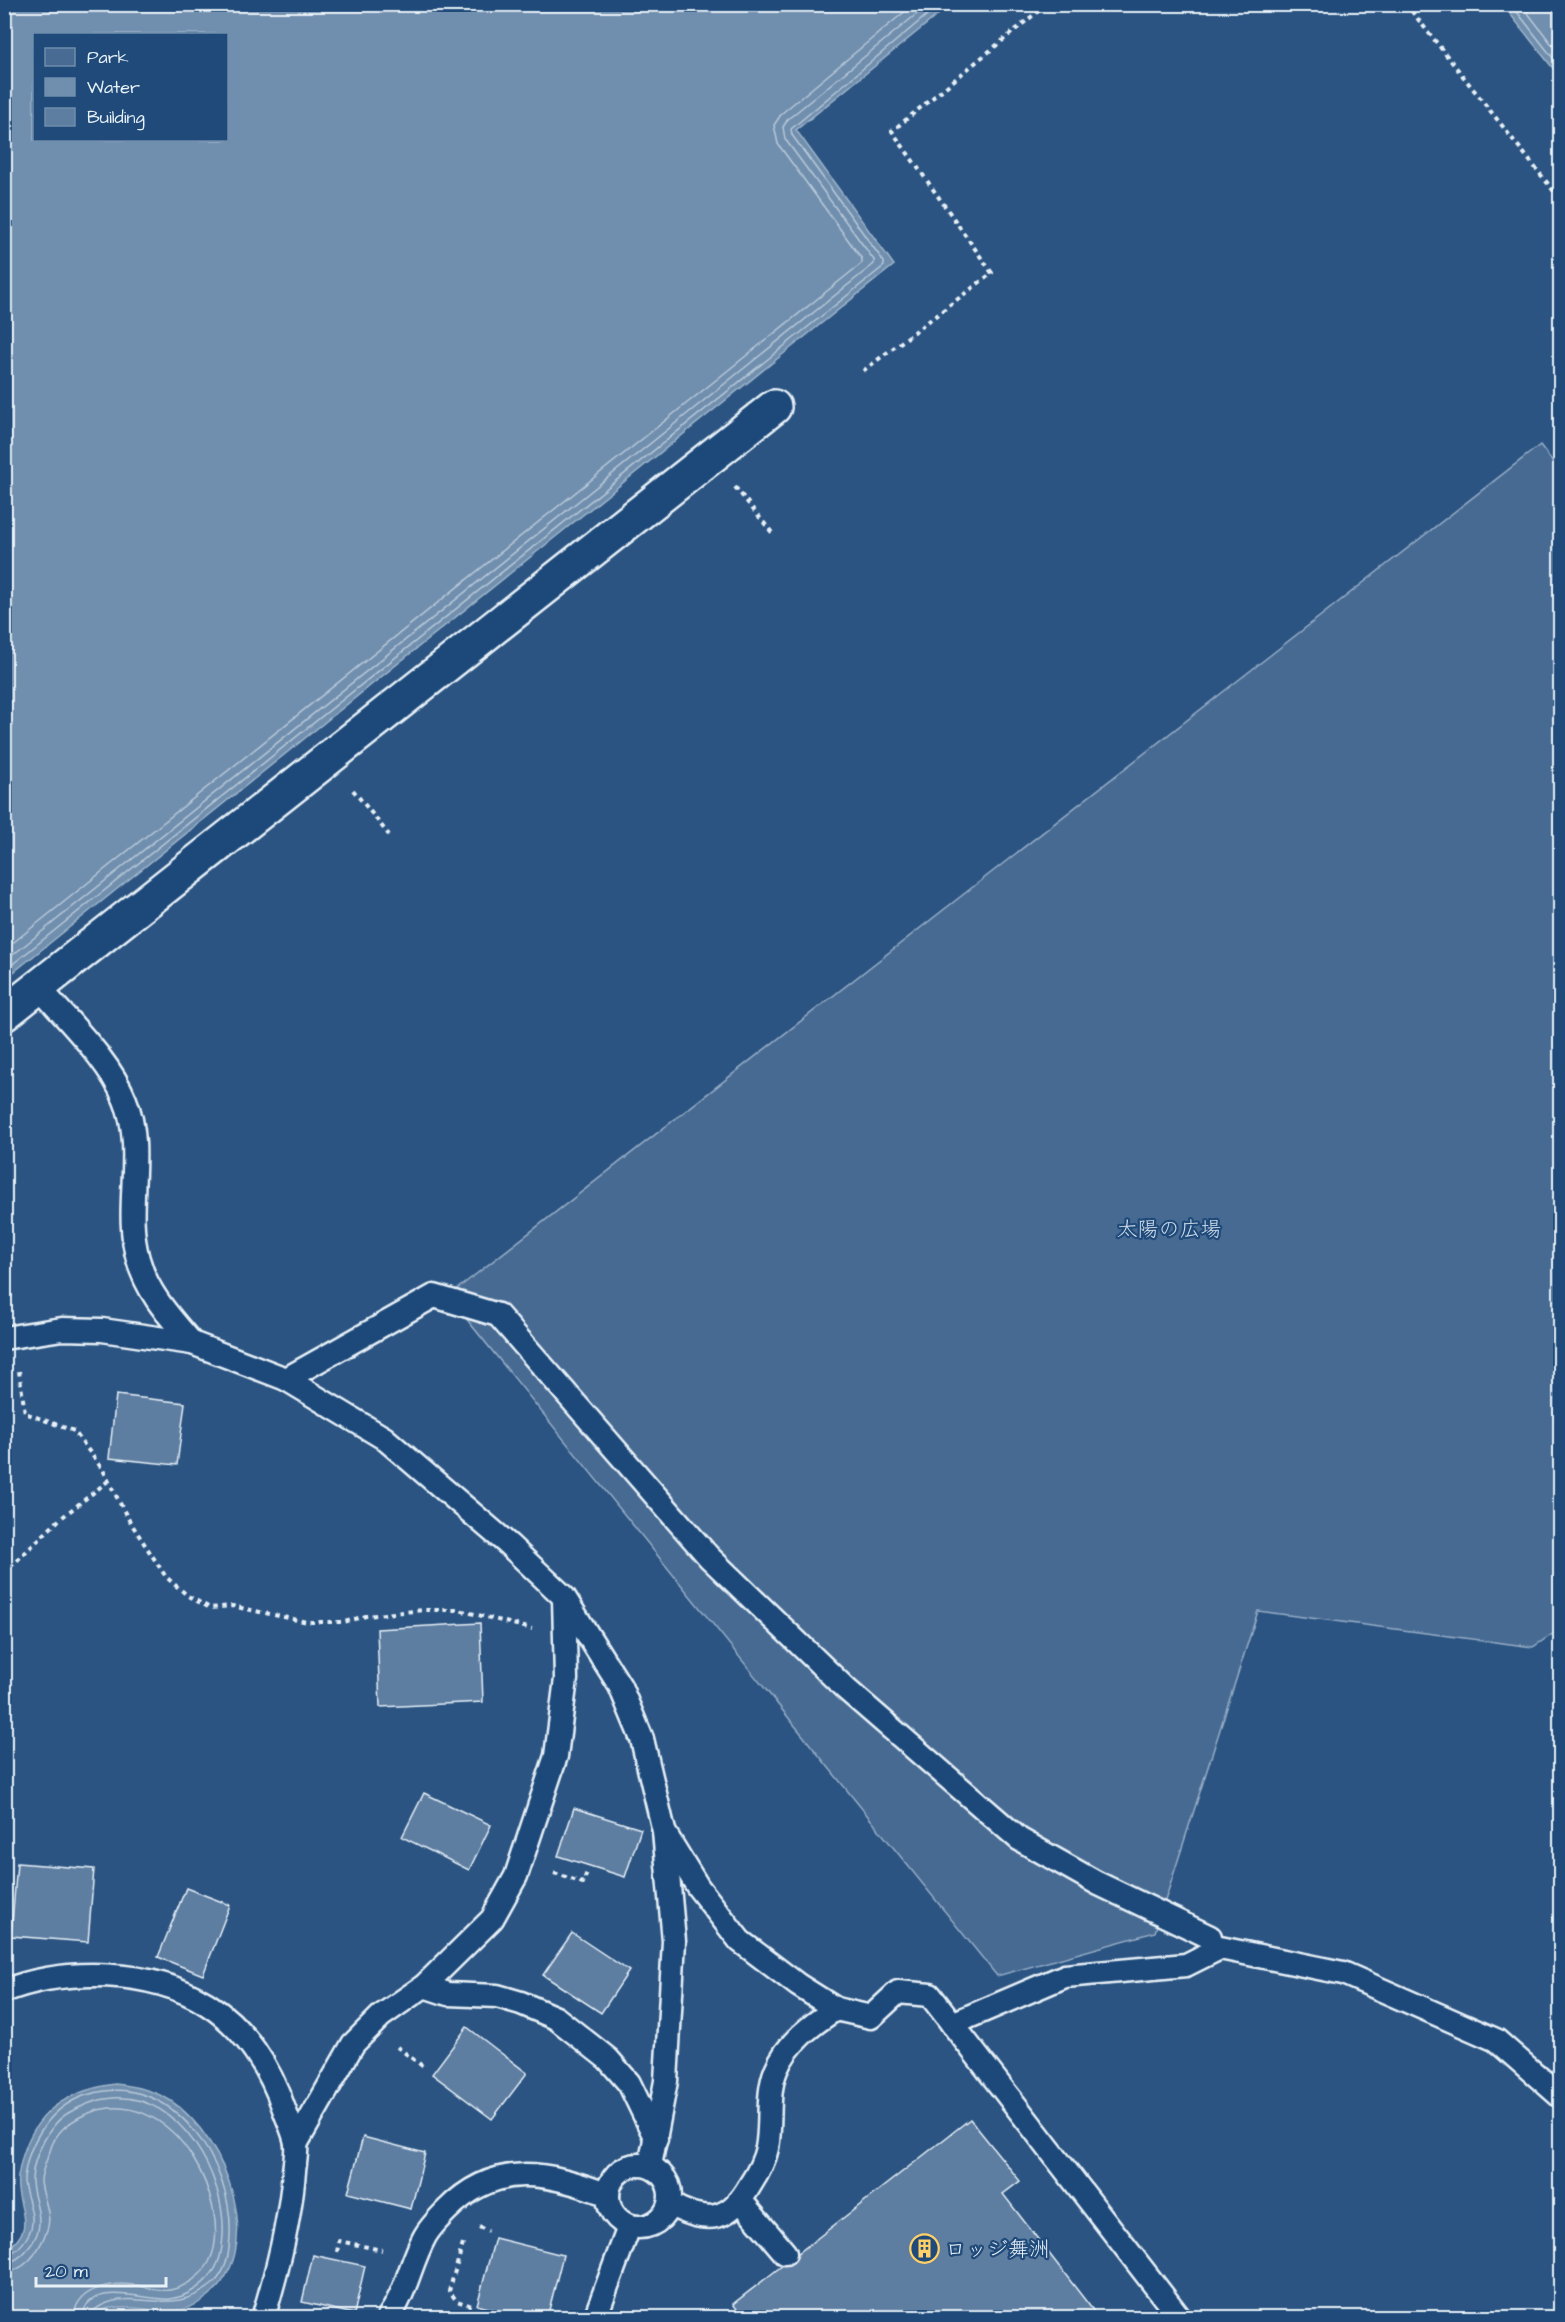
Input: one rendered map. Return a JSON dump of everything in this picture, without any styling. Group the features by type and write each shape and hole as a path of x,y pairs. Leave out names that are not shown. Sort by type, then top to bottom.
{"street":[{"path":"4,1014 774,406"}],"lane":[{"path":"39,987 115,1077 126,1101 134,1128 133,1228 138,1259 149,1288 192,1343"},
{"path":"286,1378 434,1296 498,1316 709,1557 846,1689 1019,1839 1097,1883 1210,1937"},
{"path":"9,1337 62,1329 102,1330 192,1343 286,1378 384,1438 509,1545 564,1597 620,1686 642,1739 664,1831 674,1941 666,2081 650,2166"},
{"path":"296,2144 353,2044 381,2016 424,1986 492,1919 522,1862 556,1756 566,1679 564,1597"},
{"path":"664,1831 699,1887 740,1941 798,1985 836,2009 871,2017 898,1992 930,1995 1180,2318"},
{"path":"952,2024 1065,1976 1186,1965 1220,1948 1343,1972 1496,2040 1560,2096"},
{"path":"4,1990 29,1981 67,1975 154,1981 207,2004 255,2049 276,2085 296,2144 293,2190 282,2255 263,2318"},
{"path":"424,1986 448,1994 497,1996 556,2018 608,2059 629,2083 656,2139"},
{"path":"670,2205 692,2216 713,2217 729,2212 741,2201 761,2169 767,2147 771,2086 776,2070 798,2037 836,2009"},
{"path":"637,2164 650,2166 667,2180 671,2192 670,2205 654,2225 639,2229 629,2227 616,2219 610,2211 608,2195 610,2184 621,2170 637,2164"},
{"path":"388,2318 403,2291 425,2235 462,2194 481,2183 508,2175 533,2174 608,2195"},
{"path":"741,2201 785,2253"},
{"path":"595,2318 629,2227"}],"path":[{"path":"863,371 993,273 892,130 1047,4"},
{"path":"1406,4 1560,200"},
{"path":"710,457 774,535"},
{"path":"327,759 389,835"},
{"path":"9,1337 25,1413 74,1431 108,1481 127,1517 166,1577 188,1596 210,1608 232,1606 307,1622 344,1622 366,1616 423,1610 459,1610 501,1619 565,1639"},
{"path":"4,1573 60,1519 108,1481"},
{"path":"522,1862 583,1883 587,1872"},
{"path":"466,2235 449,2292 457,2301 472,2306"},
{"path":"337,2252 339,2241 415,2257"}],"green space":[{"name":"太陽の広場","path":"1540,445 1560,471 1560,1629 1533,1647 1258,1611 1155,1932 997,1976 448,1296"}],"water":[{"path":"5,4 950,5 796,130 894,265 5,979"},
{"path":"1503,5 1560,5 1560,77"},
{"path":"115,2084 144,2089 171,2101 191,2118 209,2141 224,2168 234,2197 238,2227 235,2255 223,2280 203,2300 182,2310 111,2308 91,2318 70,2320 5,2317 5,2251 16,2242 24,2225 18,2177 29,2139 48,2112 62,2102 77,2094"}],"building":[{"path":"116,1395 185,1403 177,1465 109,1458"},
{"path":"480,1623 483,1702 380,1707 377,1629"},
{"path":"424,1793 491,1825 469,1870 402,1837"},
{"path":"574,1808 641,1829 625,1877 558,1856"},
{"path":"17,1863 94,1869 88,1942 11,1936"},
{"path":"186,1888 230,1905 203,1975 158,1957"},
{"path":"572,1933 629,1971 601,2013 543,1975"},
{"path":"467,2027 527,2073 492,2119 432,2074"},
{"name":"ロッジ舞洲","path":"970,2119 1020,2181 1003,2194 1099,2318 744,2318 733,2304"},
{"path":"363,2137 425,2153 411,2209 348,2193"},
{"path":"495,2238 563,2255 547,2318 526,2318 477,2305"},
{"path":"313,2255 365,2266 354,2314 302,2302"}],"place":[{"name":"ロッジ舞洲","path":"924,2249"}]}
